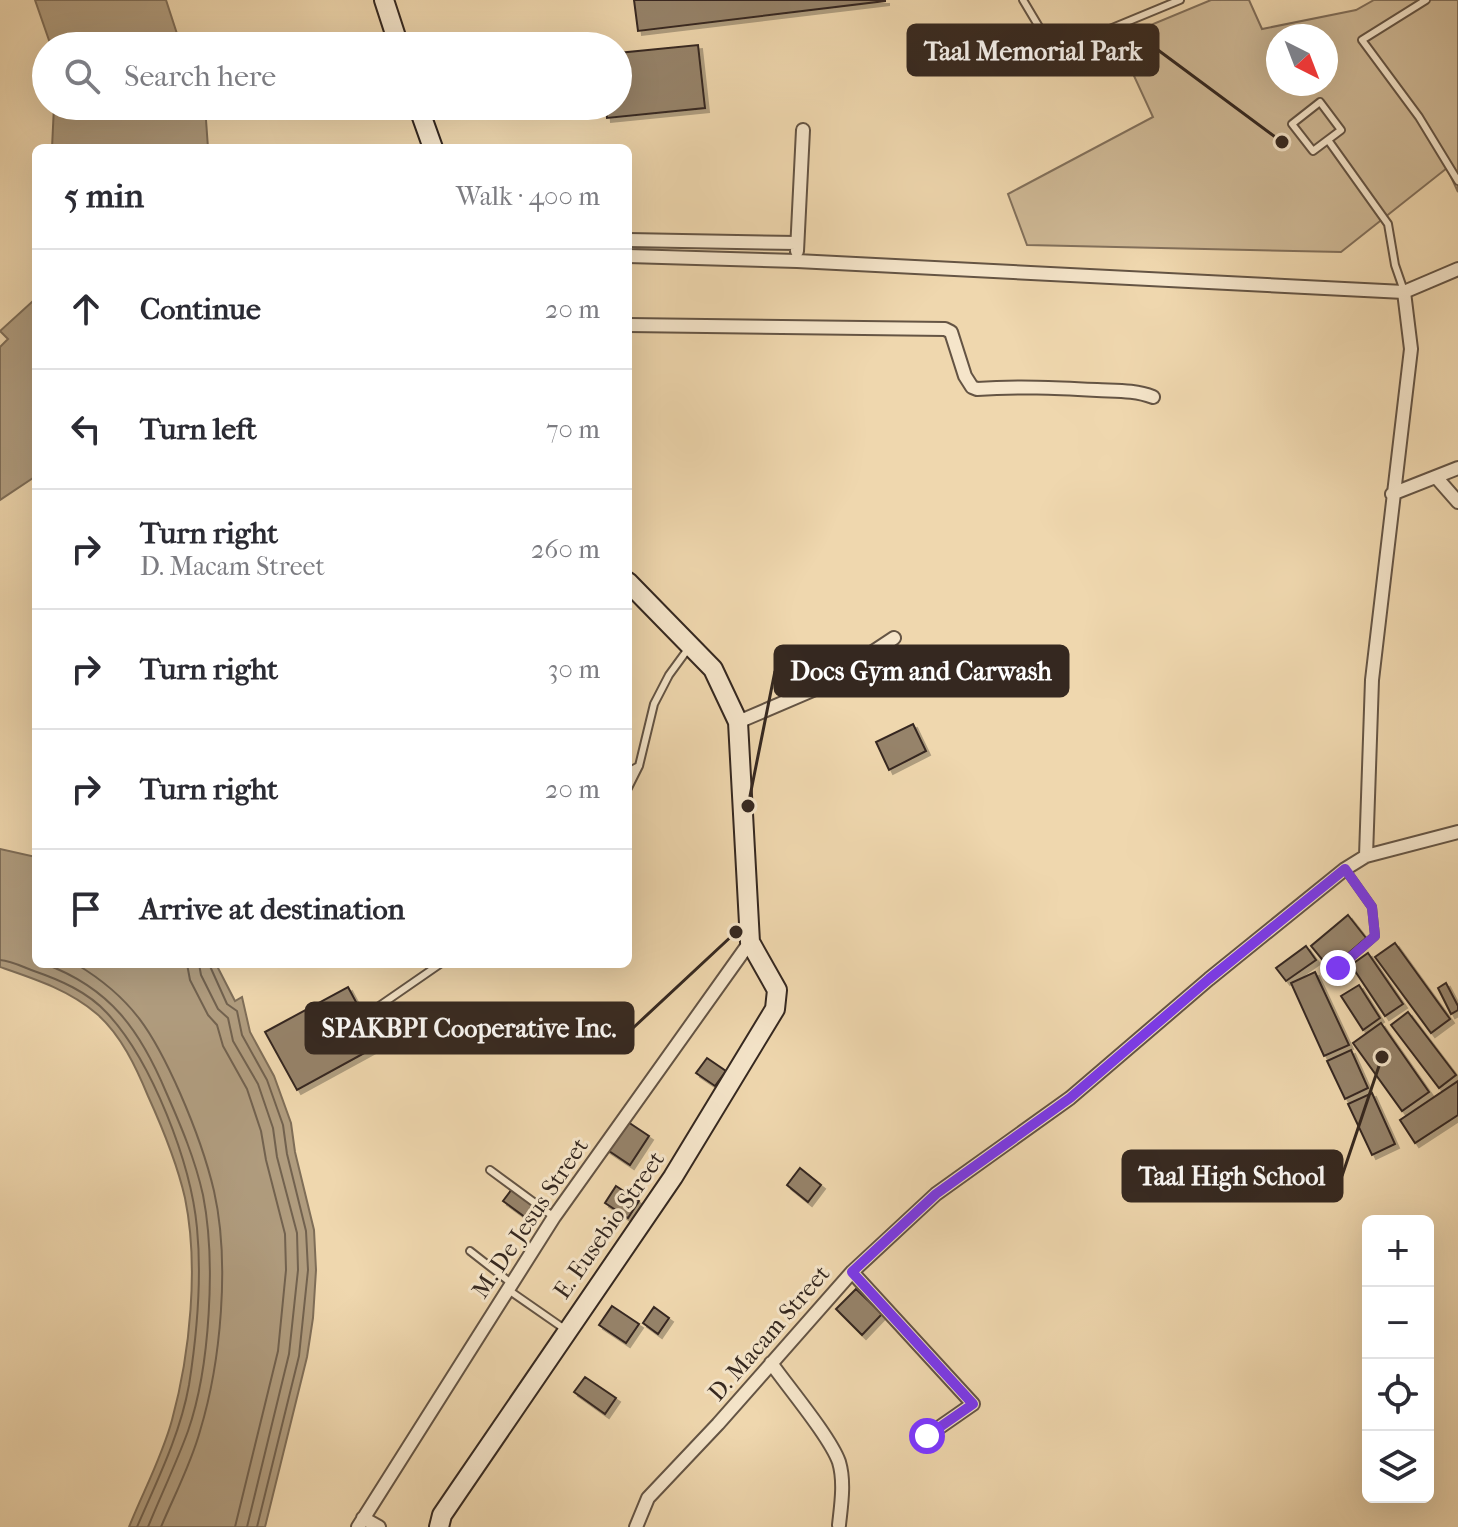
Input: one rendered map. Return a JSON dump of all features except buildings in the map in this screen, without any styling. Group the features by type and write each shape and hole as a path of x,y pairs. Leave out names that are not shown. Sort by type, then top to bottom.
{"main road":[{"path":"384,0 394,32"},
{"path":"423,120 432,144"},
{"path":"632,586 713,669 738,722 750,942"},
{"name":"E. Eusebio Street","path":"439,1527 442,1515 673,1177 775,1009 777,990 750,942"}],"street":[{"path":"797,261 803,130"},
{"path":"632,240 797,243"},
{"path":"632,256 797,261 1404,292 1458,269"},
{"path":"1366,856 1372,680 1411,349 1404,292"},
{"path":"632,325 945,329 951,332 965,376 972,387 1142,392 1153,397"},
{"path":"1392,494 1458,468"},
{"path":"1436,477 1458,502"},
{"path":"738,722 820,687 894,638"},
{"name":"D. Macam Street","path":"636,1527 648,1498 852,1272 936,1194 1070,1098 1209,979 1345,869 1366,856 1458,832"},
{"name":"M. De Jesus Street","path":"361,1522 554,1217 750,942"},
{"path":"852,1272 973,1404 927,1436"},
{"path":"771,1363 839,1462 842,1491 839,1525"},
{"path":"361,1522 379,1527"}],"lane":[{"path":"1023,0 1054,52 1180,0"},
{"path":"1426,0 1362,40 1419,117 1458,181"},
{"path":"1320,102 1341,130 1328,140 1313,151 1292,124 1320,102"},
{"path":"1328,140 1388,224 1395,265 1404,292"},
{"path":"632,780 639,766 654,704 669,675 690,646"},
{"path":"632,770 639,766"},
{"path":"1338,968 1375,936 1372,907 1345,869"},
{"path":"372,1011 434,968"},
{"path":"490,1170 554,1217"},
{"path":"470,1251 566,1330"}],"shaded area":[{"path":"1211,0 1249,0 1262,29 1266,28 1266,96 1338,96 1338,24 1287,24 1356,10 1374,0 1458,0 1458,192 1447,168 1341,252 1027,245 1008,194 1153,117 1117,39"}],"water":[{"path":"35,0 166,0 176,32 46,32"},
{"path":"53,120 206,120 208,144 52,144"},
{"path":"32,302 32,479 0,500 0,347 8,339 0,331"},
{"path":"0,849 32,856 32,968 218,968 235,1001 242,997 250,1032 274,1076 291,1123 314,1230 316,1270 307,1357 265,1527 129,1527 168,1434 184,1367 192,1281 185,1198 159,1121 133,1063 113,1032 97,1014 75,998 0,967"}],"place":[{"name":"Taal Memorial Park","path":"1282,142"},
{"name":"Docs Gym and Carwash","path":"748,806"},
{"name":"SPAKBPI Cooperative Inc.","path":"736,932"},
{"name":"Taal High School","path":"1382,1057"}],"route":[{"path":"927,1436 973,1404 852,1272 936,1194 1070,1098 1209,979 1345,869 1372,907 1375,936 1338,968"}]}
